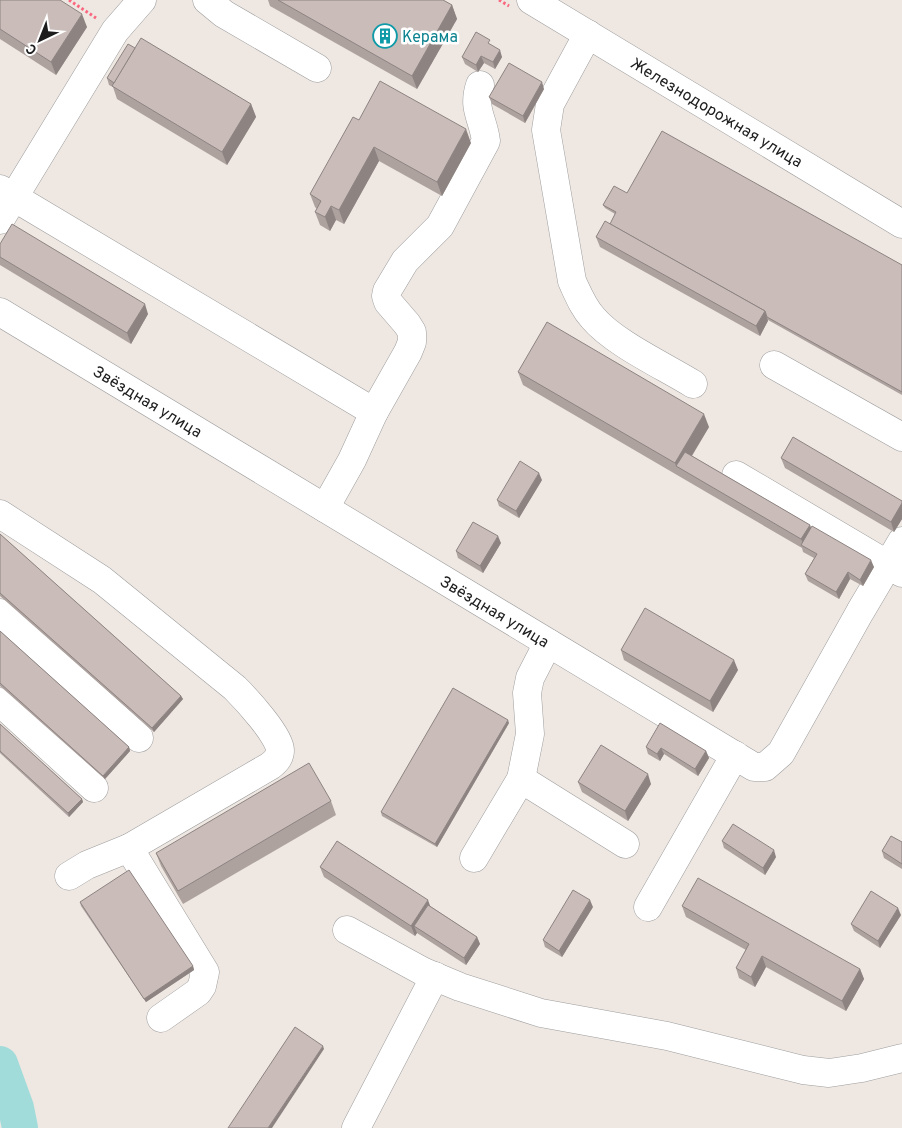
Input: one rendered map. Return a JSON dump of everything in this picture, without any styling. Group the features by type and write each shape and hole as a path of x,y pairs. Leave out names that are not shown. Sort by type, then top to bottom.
{"street":[{"path":"0,220 7,193 115,31 142,0"},
{"path":"206,0 224,14 317,68"},
{"name":"Железнодорожная улица","path":"531,0 902,224"},
{"path":"588,34 556,91 547,115 546,130 572,281 581,301 600,326 693,384"},
{"path":"324,508 352,460 374,412 412,342 412,332 408,324 388,302 387,291 405,262 440,226 486,142 485,130 476,107 480,85"},
{"path":"7,193 374,412"},
{"name":"Звёздная улица","path":"0,312 754,766 765,766 781,753 895,569 902,541"},
{"path":"774,365 902,437"},
{"path":"736,475 895,569"},
{"path":"0,514 102,580 227,682 252,705 280,744 280,753 276,761 270,766 129,848 87,865 69,876"},
{"path":"0,613 139,738"},
{"path":"474,858 521,779 530,734 527,693 530,678 548,642"},
{"path":"0,702 94,788"},
{"path":"648,907 735,755"},
{"path":"521,779 625,844"},
{"path":"129,848 205,972 202,986 161,1018"},
{"path":"347,930 460,987 541,1013 667,1036 802,1070 830,1073 862,1068 902,1058"},
{"path":"356,1128 435,976"}],"path":[{"path":"69,0 115,31"}],"building":[{"path":"0,0 60,0 82,14 51,62 0,29"},
{"name":"Керама","path":"278,0 443,0 452,5 412,76"},
{"path":"476,32 490,40 488,43 500,50 493,62 481,56 476,65 462,57"},
{"path":"141,38 251,104 222,152 112,86"},
{"path":"128,44 135,48 114,83 107,78"},
{"path":"509,63 542,82 523,116 489,97"},
{"path":"380,81 466,129 437,182 374,147 339,210 331,206 325,217 315,212 321,201 310,194 353,117 359,120"},
{"path":"662,131 902,265 902,392 767,317 765,311 610,224 616,212 603,205 614,186 627,193"},
{"path":"605,221 765,311 756,326 596,237"},
{"path":"12,224 145,304 127,333 0,257 0,244"},
{"path":"547,322 704,414 675,463 518,372"},
{"path":"793,437 902,501 891,522 781,458"},
{"path":"685,452 810,525 801,539 676,466"},
{"path":"520,461 539,473 516,511 497,500"},
{"path":"473,522 498,536 480,566 456,551"},
{"path":"812,526 871,560 860,580 848,572 836,592 805,574 817,554 801,545"},
{"path":"0,534 181,696 152,728 0,593"},
{"path":"645,608 734,660 710,701 621,650"},
{"path":"0,631 129,747 103,776 0,683"},
{"path":"453,688 508,720 435,844 381,812"},
{"path":"660,723 706,751 695,769 661,748 657,754 646,747"},
{"path":"0,724 82,799 68,813 0,751"},
{"path":"601,745 648,774 625,811 578,782"},
{"path":"309,763 331,801 178,891 156,853"},
{"path":"733,824 774,850 763,868 722,841"},
{"path":"891,836 902,842 902,864 882,851"},
{"path":"337,841 428,900 411,926 320,867"},
{"path":"129,870 193,966 144,999 80,902"},
{"path":"698,878 860,969 842,1001 762,956 751,977 736,968 749,944 682,906"},
{"path":"573,890 590,900 559,951 543,940"},
{"path":"871,891 898,908 878,941 851,924"},
{"path":"428,905 477,937 464,958 414,926"},
{"path":"295,1027 323,1046 268,1128 228,1128"}],"waterway":[{"path":"0,1064 16,1108 20,1128"}],"place":[{"name":"Керама","path":"385,36"}]}
